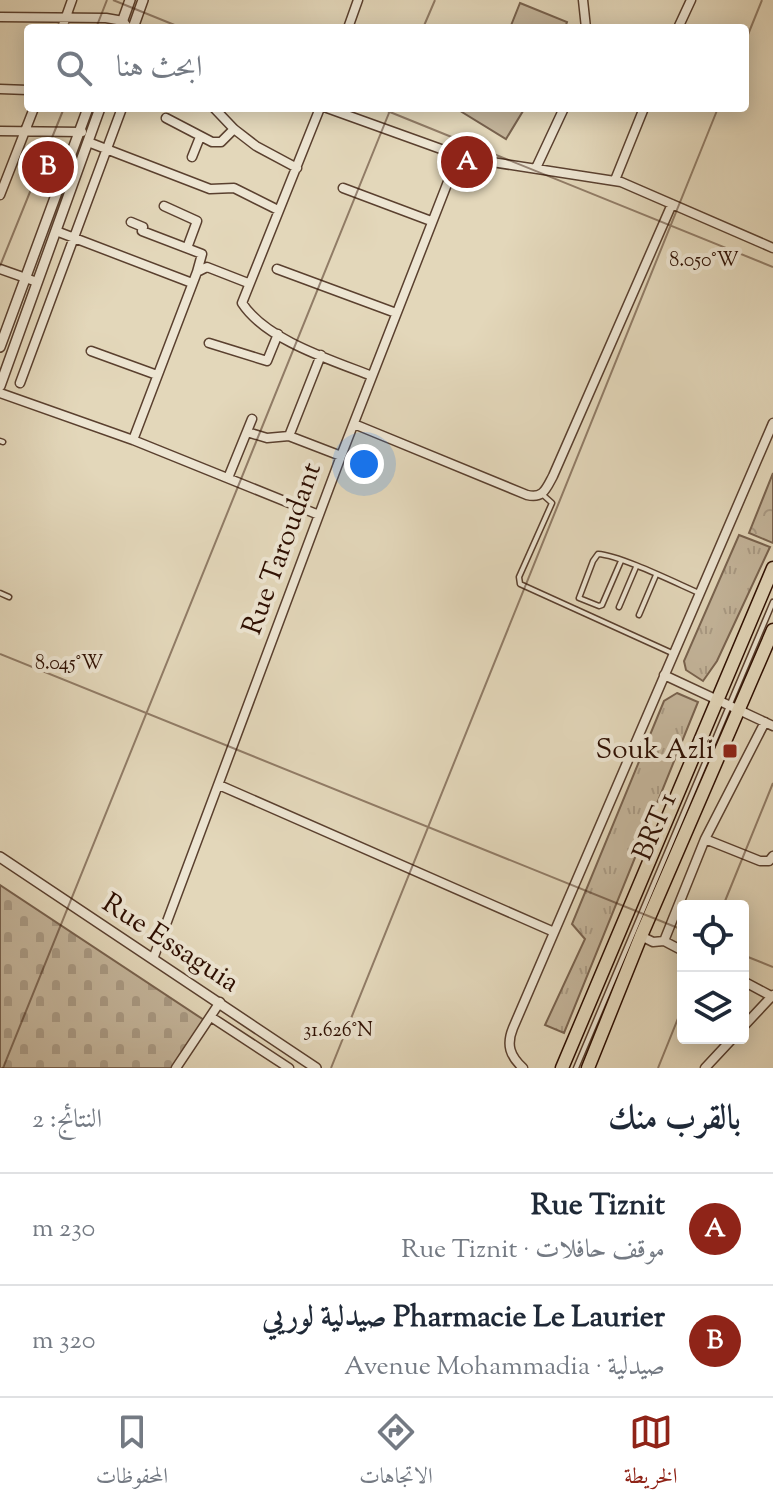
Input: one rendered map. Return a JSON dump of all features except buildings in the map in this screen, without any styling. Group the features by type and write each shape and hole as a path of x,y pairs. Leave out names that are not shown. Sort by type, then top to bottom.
{"main road":[{"path":"562,1068 773,568"},
{"path":"588,1068 734,707 773,630"}],"street":[{"path":"64,24 72,0"},
{"path":"126,24 130,0"},
{"path":"127,24 143,0"},
{"path":"349,24 358,0"},
{"path":"583,0 586,24"},
{"path":"680,24 691,0"},
{"path":"0,17 106,18 121,24"},
{"path":"0,89 24,90"},
{"path":"0,195 4,174 32,112"},
{"path":"0,347 86,112"},
{"path":"0,386 99,112"},
{"path":"20,383 121,112"},
{"path":"218,112 234,129 266,153 297,168"},
{"path":"318,112 242,303 258,322 278,334 372,376"},
{"path":"338,112 458,156 615,180 773,248"},
{"path":"536,168 562,112"},
{"path":"615,180 642,112"},
{"path":"166,118 212,142 221,142 234,129"},
{"path":"0,131 79,131 107,150 210,189 234,188 278,210"},
{"path":"192,157 200,137"},
{"name":"Rue Taroudant","path":"153,959 341,456 458,156"},
{"path":"343,188 431,221"},
{"path":"354,424 527,495 542,494 553,476 672,204"},
{"path":"164,206 197,221 187,248"},
{"path":"131,222 143,227 142,231 202,254 133,440"},
{"path":"56,231 192,283"},
{"path":"197,272 207,267 248,283"},
{"path":"0,269 26,278 58,282"},
{"path":"277,269 396,313"},
{"path":"209,343 267,361 278,334"},
{"path":"91,351 157,375"},
{"path":"289,436 321,355"},
{"path":"0,393 133,440 319,515"},
{"path":"228,478 252,419"},
{"path":"523,1068 510,1051 509,1037 773,423"},
{"path":"247,432 267,438 289,436 341,456"},
{"path":"664,675 769,724 705,839 664,941"},
{"path":"219,785 554,932"},
{"path":"705,839 760,861 769,861 773,856"},
{"name":"Rue Essaguia","path":"0,857 316,1068"},
{"path":"641,936 653,942 664,941 677,948"},
{"path":"749,984 773,996 749,1021"},
{"path":"176,1068 220,1002"},
{"name":"Rue Essaguia","path":"211,1017 289,1068"},
{"path":"705,1068 727,1044"}],"lane":[{"path":"542,494 552,503 519,577 520,584 674,653"},
{"path":"621,561 602,605 579,598 578,594 598,554 621,561 700,593"},
{"path":"619,607 636,567"},
{"path":"639,615 656,575"},
{"path":"0,593 9,597"},
{"name":"BRT 1","path":"576,1068 734,707 773,602"}],"green space":[{"path":"520,3 567,22 566,24 512,24"},
{"path":"462,112 522,112 506,139"},
{"path":"773,473 773,543 749,533"},
{"path":"739,535 770,547 717,661 703,681 686,670 684,661"},
{"path":"677,693 698,702 564,1033 545,1025 585,939 572,924 664,701"},
{"path":"0,885 204,1020 172,1068 0,1068"}],"place":[{"name":"Rue Tiznit","path":"467,162"},
{"name":"Pharmacie Le Laurier صيدلية لوريي","path":"48,167"},
{"name":"Souk Azli","path":"730,751"}]}
